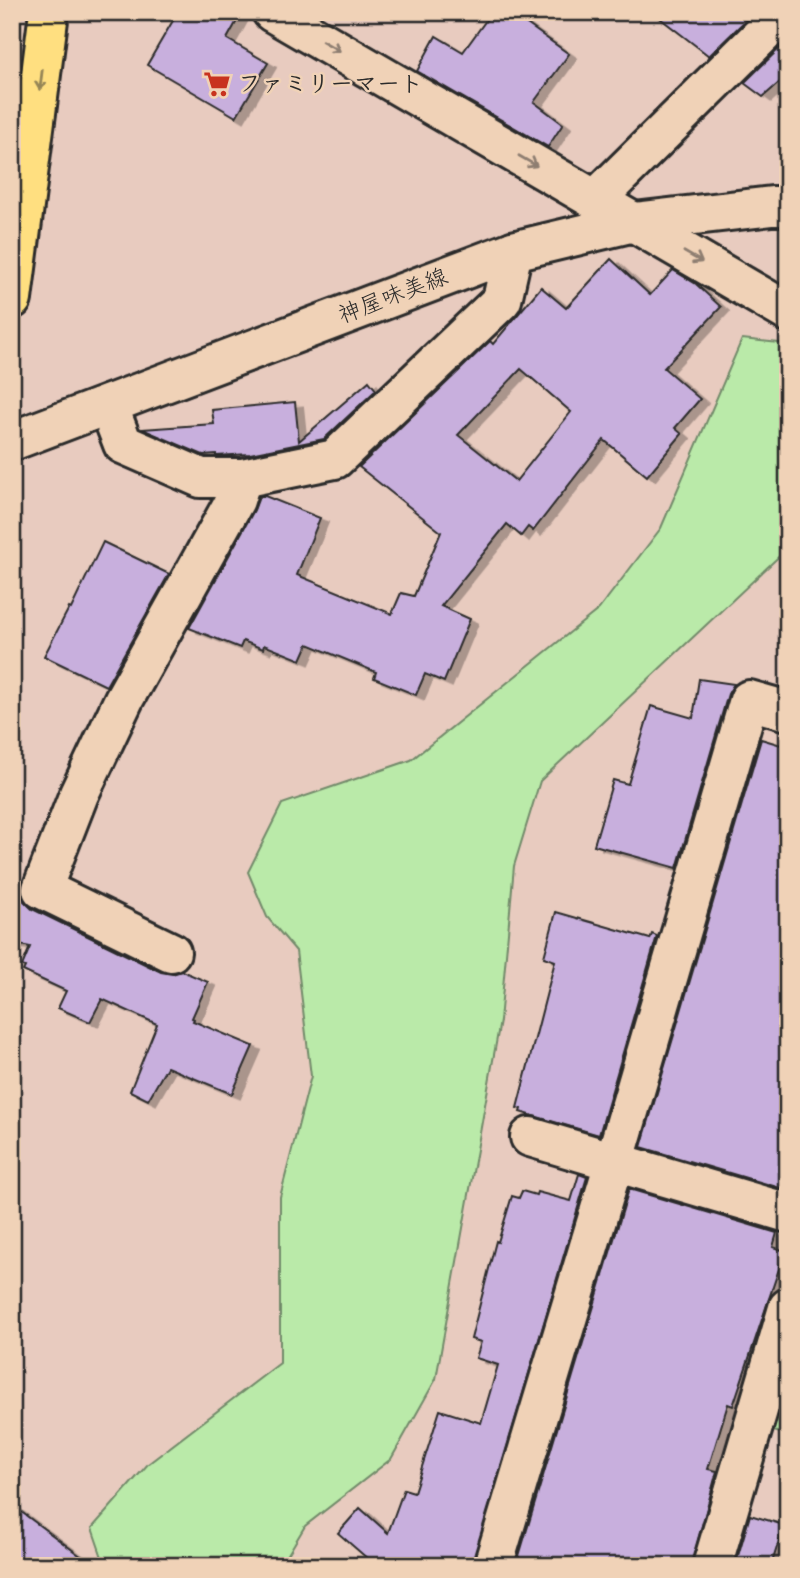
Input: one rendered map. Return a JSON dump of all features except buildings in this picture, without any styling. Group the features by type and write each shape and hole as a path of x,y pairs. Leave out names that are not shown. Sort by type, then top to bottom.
{"highway":[{"path":"12,299 49,12"}],"street":[{"path":"272,12 788,312"},
{"path":"596,200 785,12"},
{"name":"神屋味美線","path":"12,441 513,251 634,222 788,206"},
{"path":"108,405 123,444 201,478 242,478 335,459 502,300 513,251"},
{"path":"172,952 43,888 79,794 124,699 235,500 242,478"},
{"path":"493,1566 749,700 788,710"},
{"path":"530,1137 788,1213"},
{"path":"712,1566 788,1308"}],"green space":[{"path":"742,339 788,344 788,548 540,781 514,866 500,1021 436,1379 391,1459 305,1526 281,1566 105,1566 92,1528 148,1464 280,1363 280,1197 311,1076 296,951 267,917 248,872 282,804 411,760 599,609 661,528"},
{"path":"788,1372 788,1435 770,1430"}],"place":[{"name":"ファミリーマート","path":"217,84"}]}
